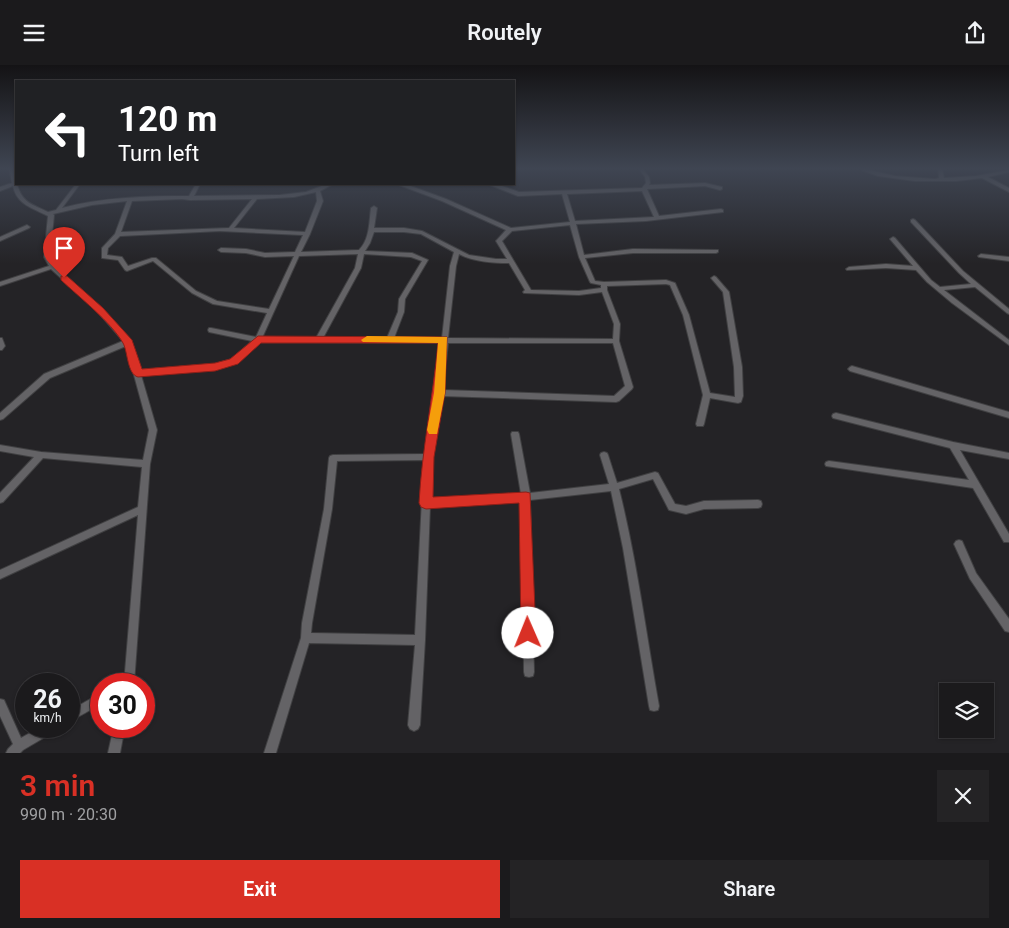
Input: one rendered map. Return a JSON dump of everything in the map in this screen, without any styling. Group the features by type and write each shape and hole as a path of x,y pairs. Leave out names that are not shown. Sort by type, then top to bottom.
{"street":[{"path":"23,200 49,213 52,218 48,257 52,267 100,311 128,342 153,430 146,464 129,673"},
{"path":"58,210 66,200"},
{"path":"49,213 123,200"},
{"path":"130,200 118,235 105,248 104,257 120,258 127,269 154,259 194,292 215,303 270,311"},
{"path":"230,230 253,200"},
{"path":"138,373 215,367 234,361 258,340 298,254 320,200"},
{"path":"444,200 510,230 720,211"},
{"path":"439,393 616,399 629,387 616,341 617,325 604,287 593,281 582,257 566,200"},
{"path":"651,200 657,217"},
{"path":"318,340 358,268 361,252 365,249 371,231 374,208"},
{"path":"913,221 941,252 976,285 1009,312"},
{"path":"0,239 27,227"},
{"path":"118,235 230,230 307,233"},
{"path":"371,231 404,230 422,233 457,252 496,261 511,261"},
{"path":"510,230 499,241 527,292 580,293 604,287 673,284 686,315 707,395 700,423"},
{"path":"893,239 917,268 938,289 1009,343"},
{"path":"221,250 246,251 265,255 361,252 412,255 425,260 402,299 401,312 390,339"},
{"path":"582,257 634,251 716,251"},
{"path":"414,725 420,640 428,457 439,393 443,340 453,266 457,252"},
{"path":"981,256 1009,259"},
{"path":"849,269 886,266 917,268"},
{"path":"0,285 52,267"},
{"path":"707,395 738,400 739,396 738,367 726,292 714,278"},
{"path":"938,289 976,285"},
{"path":"211,330 258,340 616,341"},
{"path":"0,340 2,346 0,348"},
{"path":"0,417 47,376 128,342"},
{"path":"852,369 1009,415"},
{"path":"836,416 953,445 1009,456"},
{"path":"515,434 526,497 529,672"},
{"path":"953,445 1007,539"},
{"path":"0,448 41,455 146,464"},
{"path":"0,499 41,455"},
{"path":"604,455 615,487 634,575 640,629 654,706"},
{"path":"270,753 306,638 307,623 328,509 333,458 428,457"},
{"path":"829,464 976,485"},
{"path":"426,503 526,497 615,487 655,475 672,507 686,510 704,505 758,504"},
{"path":"0,575 142,509"},
{"path":"959,544 973,576 1009,627"},
{"path":"306,638 420,640"},
{"path":"0,704 16,750 34,738"},
{"path":"114,753 117,738"}],"slow traffic":[{"path":"367,340 443,340 439,393 433,430"}],"route":[{"path":"64,278 100,311 128,342 138,373 215,367 234,361 258,340 443,340 439,393 428,457 426,503 526,497 528,633"}]}
